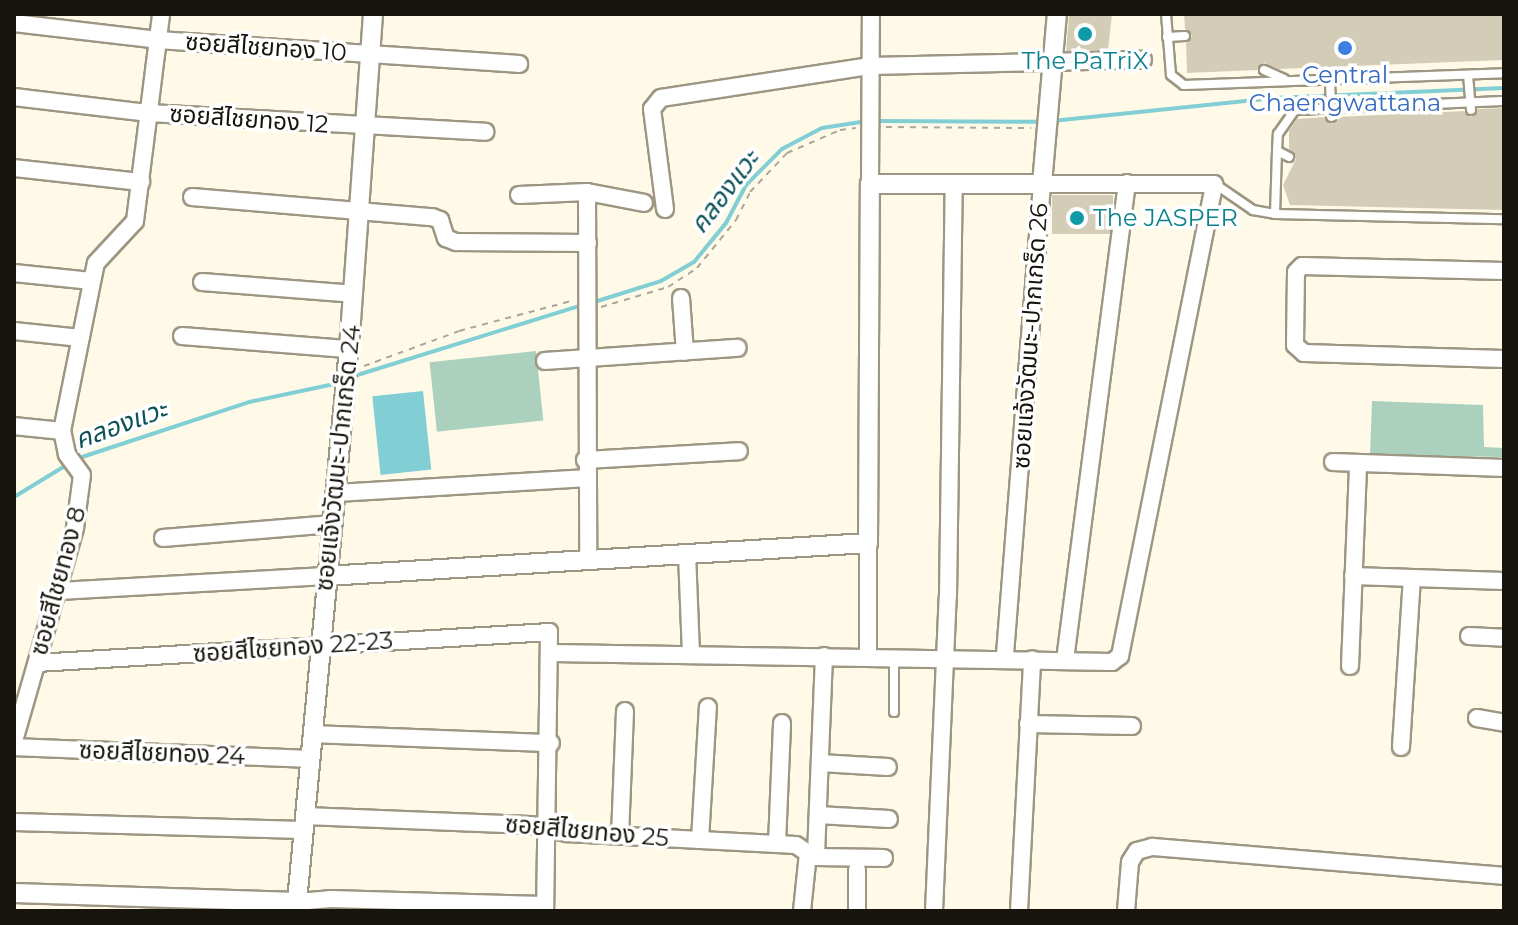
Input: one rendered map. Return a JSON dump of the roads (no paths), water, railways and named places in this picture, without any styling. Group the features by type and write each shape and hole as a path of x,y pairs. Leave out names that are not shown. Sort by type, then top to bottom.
{"street":[{"name":"ซอยสีไชยทอง 8","path":"14,744 59,591 82,486 62,431 92,281 103,251 135,221 161,14"},
{"name":"ซอยแจ้งวัฒนะ-ปากเกร็ด 24","path":"297,906 349,349 373,14"},
{"path":"868,656 871,14"},
{"name":"ซอยแจ้งวัฒนะ-ปากเกร็ด 26","path":"1005,658 1057,14"},
{"name":"ซอยสีไชยทอง 10","path":"14,23 158,40 519,64"},
{"path":"665,209 652,109 661,98 871,66 1143,60"},
{"name":"ซอยสีไชยทอง 12","path":"14,97 149,113 485,132"},
{"path":"14,168 141,182"},
{"path":"1065,660 1127,183"},
{"path":"14,893 297,906 545,908 552,653 1112,662 1124,650 1214,184 870,184"},
{"path":"934,911 944,657 954,186"},
{"path":"519,195 587,192 644,203"},
{"path":"587,192 585,478 588,560"},
{"path":"192,197 432,217 440,220 446,238 456,242 588,243"},
{"path":"1504,271 1302,266 1296,272 1295,345 1304,353 1504,359"},
{"path":"14,273 92,281"},
{"path":"202,282 353,294"},
{"path":"681,298 685,352"},
{"path":"14,331 81,338"},
{"path":"182,336 349,349"},
{"path":"545,361 738,348"},
{"path":"14,426 62,431"},
{"path":"585,460 739,451"},
{"path":"1333,462 1504,468"},
{"path":"1350,666 1358,463"},
{"path":"336,493 585,478"},
{"path":"163,538 332,524"},
{"path":"59,591 868,543"},
{"path":"687,554 691,655"},
{"path":"1353,576 1504,581"},
{"path":"1401,747 1412,578"},
{"name":"ซอยสีไชยทอง 22-23","path":"37,663 549,632 552,653"},
{"path":"1469,636 1504,638"},
{"path":"824,656 816,857 884,858"},
{"path":"1019,911 1032,659"},
{"path":"700,840 708,707"},
{"path":"620,836 625,711"},
{"path":"1477,718 1504,723"},
{"path":"777,844 782,723"},
{"path":"1028,724 1132,726"},
{"path":"312,734 551,743"},
{"name":"ซอยสีไชยทอง 24","path":"14,744 310,759"},
{"path":"820,763 888,767"},
{"path":"818,815 889,819"},
{"path":"14,822 304,823"},
{"name":"ซอยสีไชยทอง 25","path":"304,823 549,830 805,847 808,853 802,911"},
{"path":"1126,911 1130,862 1137,851 1152,847 1504,876"},
{"path":"857,870 857,911"}],"lane":[{"path":"1166,14 1171,75 1184,85 1288,81 1330,85 1469,79 1504,73"},
{"path":"1167,37 1185,36"},
{"path":"1264,70 1288,81"},
{"path":"1469,79 1470,102"},
{"path":"1330,85 1330,109"},
{"path":"1275,214 1277,151 1284,120 1295,110 1504,101"},
{"path":"1277,151 1289,157"},
{"path":"1214,184 1253,210 1275,214 1504,219"},
{"path":"894,657 894,712"}],"water":[{"path":"423,391 431,470 381,475 372,396"}],"waterway":[{"name":"คลองแวะ","path":"1052,121 1274,98 1504,88"},
{"name":"คลองแวะ","path":"591,303 661,281 694,262 726,223 746,185 782,149 822,128 867,121"},
{"name":"คลองแวะ","path":"876,121 1043,122"},
{"name":"คลองแวะ","path":"351,377 582,305"},
{"name":"คลองแวะ","path":"76,459 249,402 339,383"},
{"name":"คลองแวะ","path":"14,497 68,464"}],"place":[{"name":"The PaTriX","path":"1085,34"},
{"name":"Central Chaengwattana","path":"1345,48"},
{"name":"The JASPER","path":"1077,218"}]}
